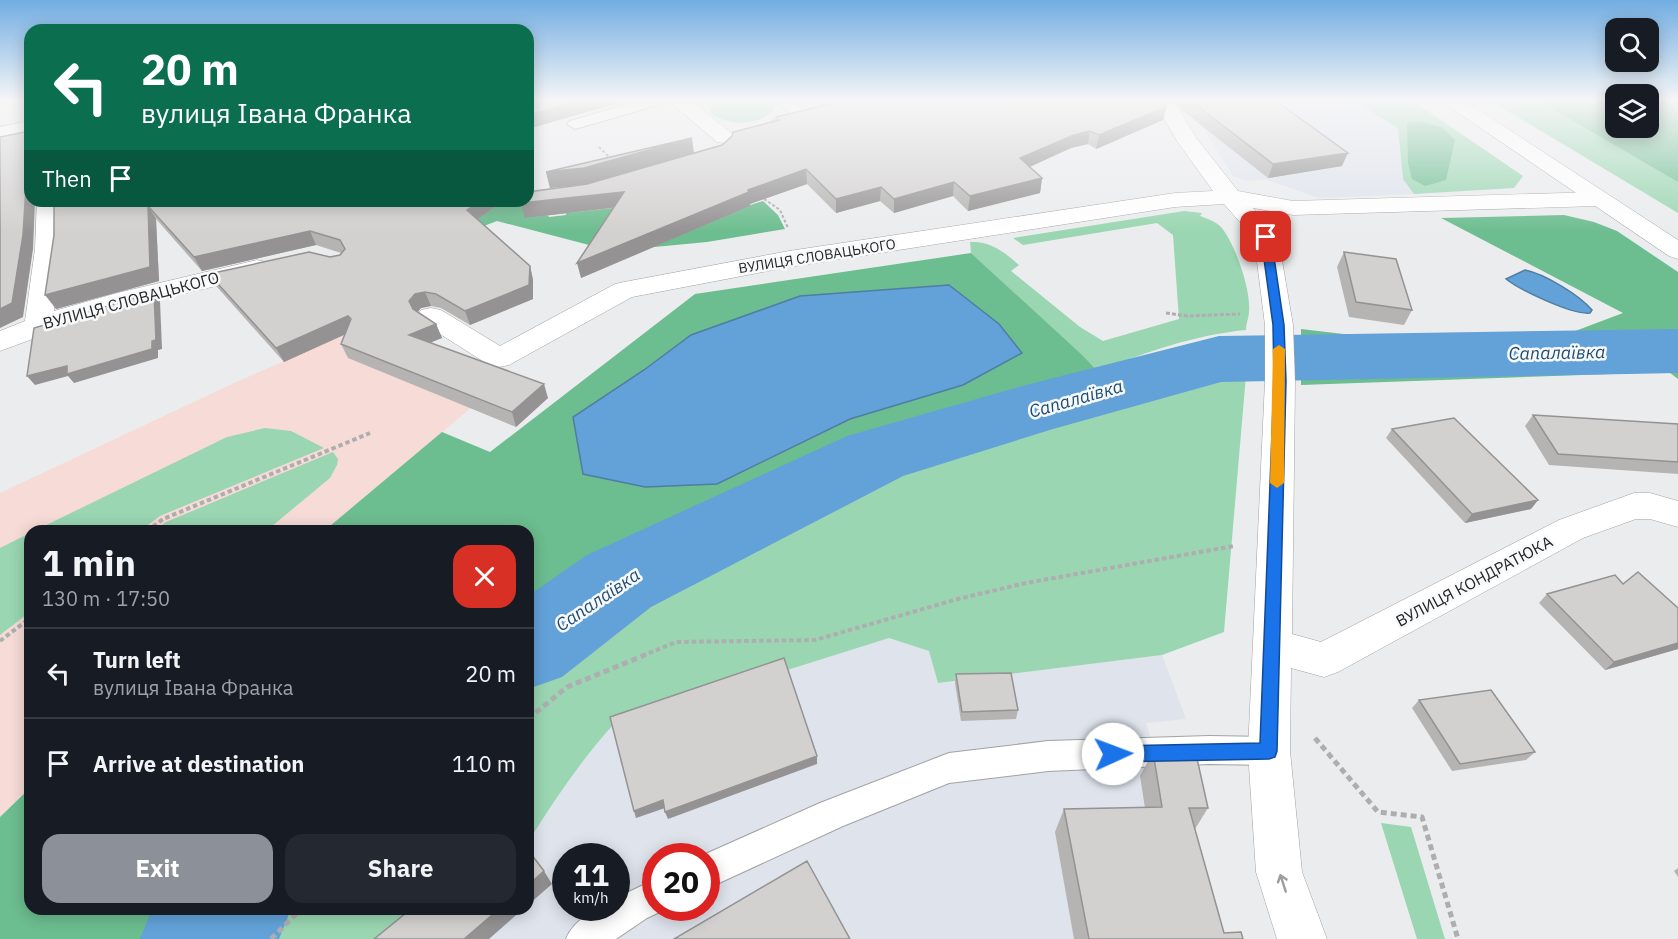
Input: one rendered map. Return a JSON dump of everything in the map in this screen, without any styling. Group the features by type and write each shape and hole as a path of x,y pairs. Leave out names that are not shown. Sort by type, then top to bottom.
{"street":[{"path":"1191,145 1230,197 1266,237 1279,325 1280,381 1269,751 1280,872 1302,939"},
{"path":"1516,145 1678,251"},
{"name":"ВУЛИЦЯ СЛОВАЦЬКОГО","path":"431,316 499,358 624,290 789,259 1175,200 1230,197 1293,208 1597,200"},
{"path":"38,325 48,249 49,207"},
{"name":"ВУЛИЦЯ СЛОВАЦЬКОГО","path":"0,342 38,325 166,289 285,262"},
{"name":"ВУЛИЦЯ КОНДРАТЮКА","path":"1273,646 1324,660 1571,529 1634,506 1650,506 1678,514"}],"lane":[{"path":"720,866 832,814 949,768 1048,756 1209,750 1269,751"},
{"path":"584,939 642,903"}],"path":[{"path":"727,145 740,173 750,188 780,210 797,245 789,259"},
{"path":"1166,313 1187,316 1244,314"},
{"path":"155,525 163,519 370,433"},
{"path":"534,714 567,687 676,642 815,640 957,599 1015,586 1240,545"},
{"path":"0,641 24,623"},
{"path":"1272,688 1378,812 1422,817 1458,939"},
{"path":"272,939 294,915"}],"shaded area":[{"path":"1214,145 1400,145 1403,179 1414,194 1318,198 1265,179 1248,181 1233,176"},
{"path":"355,330 503,381 331,525 24,525 24,794 0,817 0,493 232,384"},
{"path":"889,638 929,651 938,683 1162,655 1186,719 1146,723 1163,777 1202,939 402,939 431,915 534,915 534,833 566,783 613,725"}],"green space":[{"path":"1400,145 1477,145 1523,176 1514,188 1414,194 1403,179"},
{"path":"1408,145 1454,145 1446,180 1425,186 1412,179 1408,163"},
{"path":"1564,145 1678,145 1678,213"},
{"path":"1614,145 1678,145 1678,182"},
{"path":"763,201 778,215 785,229 707,242 633,249 589,245 497,221 455,237 430,207 534,207 534,205 541,206 549,217 566,215 566,213 658,203 715,216"},
{"path":"1184,211 1202,213 1200,216 1221,227 1232,244 1241,267 1249,302 1246,330 1189,340 1098,371 971,253 970,242 991,245 1002,252 1019,265 1011,271 1080,327 1103,341 1179,319 1173,235 1157,223 1023,245 1013,238"},
{"path":"1564,215 1594,222 1617,231 1678,272 1678,379 1669,372 1301,385 1301,329 1454,347 1562,336 1623,313 1441,218"},
{"path":"971,253 1082,355 1130,404 887,470 641,592 534,674 534,525 331,525 442,432 490,452 695,294","holes":["691,335 963,385 850,419 717,484 644,370"]},
{"path":"1246,375 1224,632 1162,655 938,683 929,651 889,638 613,725 578,767 534,833 534,674 641,592 887,470 1130,404 1211,378"},
{"path":"265,428 291,431 324,448 160,516 148,525 46,525 227,437"},
{"path":"333,452 338,459 330,478 273,525 162,525"},
{"path":"24,536 24,617 0,635 0,548"},
{"path":"24,794 24,915 266,915 240,939 0,939 0,817"},
{"path":"1381,823 1411,827 1445,939 1417,939"},
{"path":"266,915 431,915 402,939 240,939"}],"water":[{"path":"1525,270 1561,286 1592,310 1590,313 1582,313 1559,306 1506,279"},
{"path":"949,285 999,324 1022,353 963,385 850,419 717,484 645,487 583,474 573,417 644,370 691,335 800,296"}],"building":[{"path":"0,145 24,145 23,235 12,303 0,309"},
{"path":"663,145 667,145 584,168 546,172"},
{"path":"722,145 1051,145 1020,158 1042,178 970,196 954,182 894,199 881,187 836,199 806,169 748,190 749,192 577,263 624,192 534,202 534,191 587,184"},
{"path":"1248,145 1337,145 1348,153 1273,164"},
{"path":"54,207 148,207 150,267 45,295 54,235"},
{"path":"149,207 472,207 467,210 530,266 529,285 465,311 436,294 425,292 415,294 409,301 413,309 436,324 409,335 544,384 512,412 341,344 351,319 348,316 276,348 209,274 309,252 330,257 340,255 345,249 340,240 310,231 194,257"},
{"path":"1344,252 1396,259 1412,310 1356,302"},
{"path":"154,292 156,340 152,341 152,349 67,374 67,366 27,376 34,328"},
{"path":"1533,415 1678,424 1678,462 1558,454"},
{"path":"1454,418 1538,500 1472,514 1392,429"},
{"path":"1638,572 1678,608 1678,643 1614,662 1547,594 1615,575 1623,584"},
{"path":"784,658 817,756 665,812 663,800 634,811 610,717"},
{"path":"1011,673 1018,710 962,712 956,674"},
{"path":"1491,690 1535,752 1460,764 1419,700"},
{"path":"1153,752 1196,754 1208,808 1189,808 1224,933 1241,932 1243,939 1089,939 1064,809 1162,807"},
{"path":"534,858 544,871 534,880"},
{"path":"807,861 850,939 674,939 705,921 720,921 720,912"},
{"path":"404,915 492,915 464,939 374,939"}],"waterway":[{"name":"Сапалаївка","path":"534,644 619,581 875,456 1026,411 1219,359 1678,351"},
{"name":"Сапалаївка","path":"200,939 226,915"}],"slow traffic":[{"path":"1277,483 1279,349"}],"route":[{"path":"1113,754 1209,750 1269,751 1280,381 1279,325 1266,237"}]}
